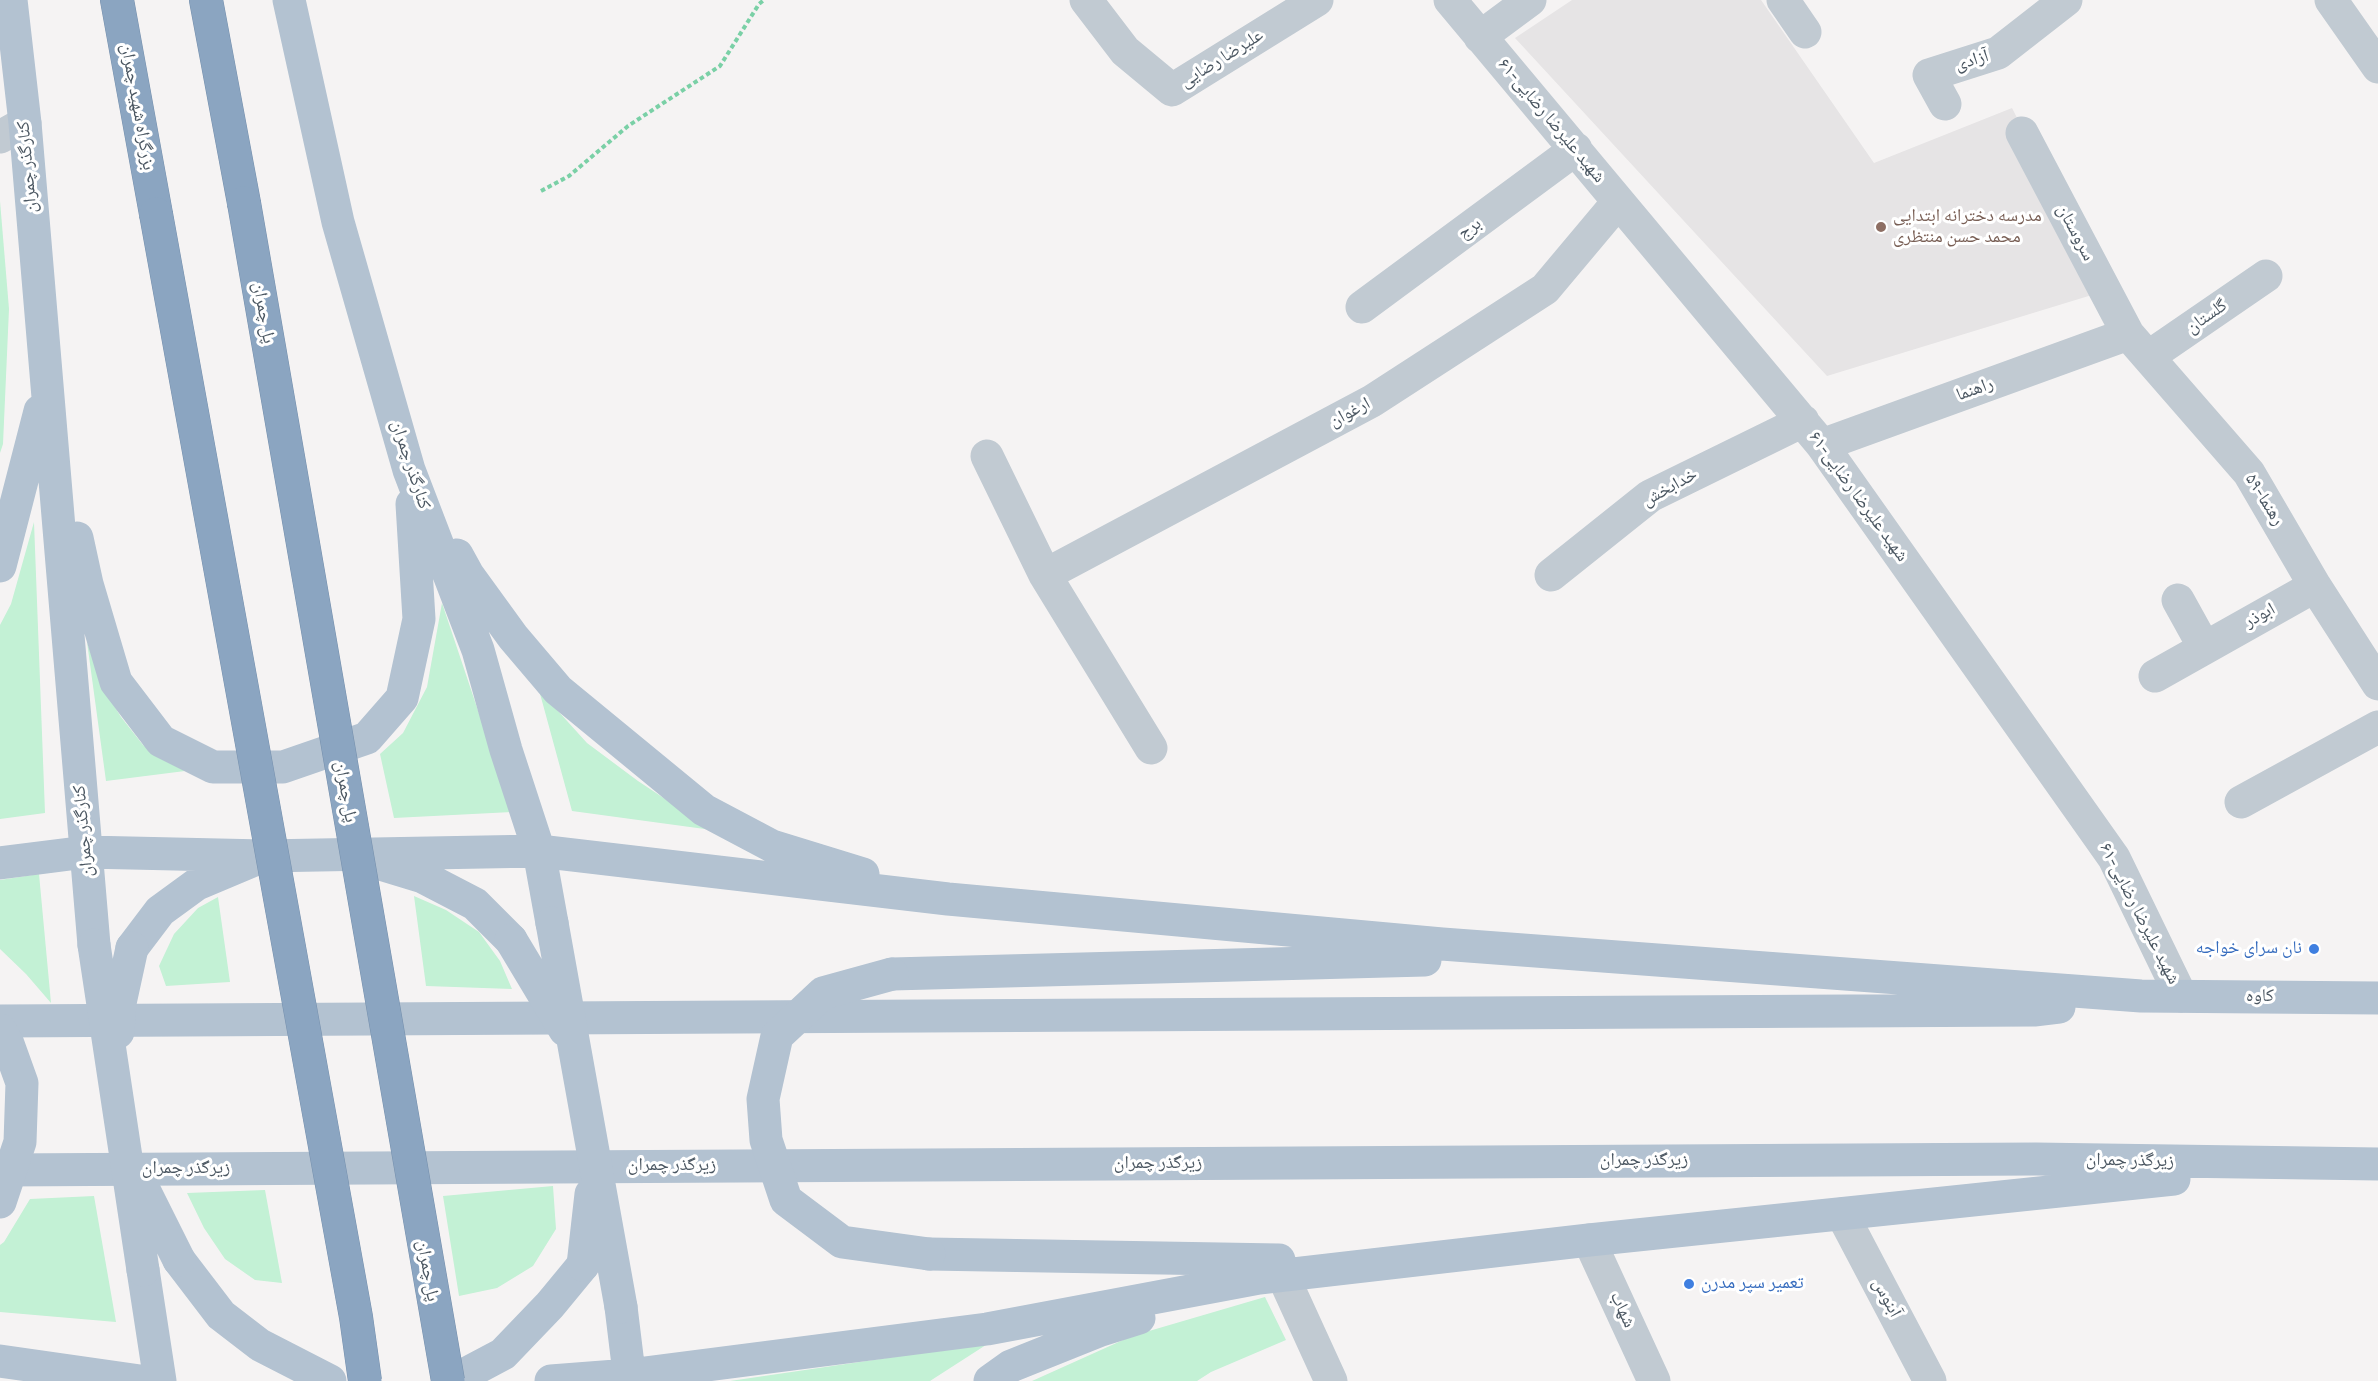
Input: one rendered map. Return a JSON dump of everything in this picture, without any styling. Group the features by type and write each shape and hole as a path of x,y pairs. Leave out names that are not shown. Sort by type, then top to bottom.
{"highway":[{"name":"بزرگراه شهید چمران","path":"117,0 356,1317 365,1381"},
{"name":"پل چمران","path":"206,0 244,203 450,1381"}],"main road":[{"name":"کنارگذر چمران","path":"11,0 12,130 46,387 94,945 115,1085"},
{"name":"کنارگذر چمران","path":"289,0 338,222 410,470 478,650 506,750 539,851 621,1307 629,1378"},
{"path":"46,387 87,584 116,682 161,741 213,767 283,767 367,738 402,698 419,619 410,470"},
{"path":"0,566 46,387"},
{"path":"410,470 468,575 513,637 558,690 704,810 772,846 948,899"},
{"path":"0,863 86,852 264,856 539,851 948,899 1442,944 2141,996"},
{"path":"347,854 423,877 475,904 511,940 575,1047"},
{"path":"160,1381 115,1085 120,1003 132,948 160,911 197,884 264,856"},
{"path":"1413,1261 929,1254 842,1242 786,1200 766,1140 763,1100 777,1036 823,993 892,974 1592,955"},
{"path":"0,1021 2034,1010 2141,996"},
{"name":"کاوه","path":"2141,996 2378,998"},
{"path":"0,1030 8,1044 22,1083 20,1142 0,1202"},
{"path":"126,1154 179,1260 221,1315 260,1345 330,1381"},
{"path":"450,1381 503,1354 550,1305 583,1265 595,1156"},
{"name":"زیرگذر چمران","path":"0,1170 2024,1159 2316,1164"},
{"path":"551,1381 629,1378 987,1329 1271,1277 1589,1240 2316,1164 2378,1164"},
{"path":"990,1381 1011,1366 1101,1330 1271,1277"},
{"path":"0,1361 140,1381"}],"street":[{"name":"علیرضا رضایی","path":"1086,0 1125,51 1172,90 1317,0"},
{"name":"۶۱-شهید علیرضا رضایی","path":"1450,0 1813,433 2114,858 2181,996"},
{"path":"1480,36 1530,0"},
{"path":"1784,0 1805,32"},
{"name":"آزادی","path":"1945,104 1929,75 1998,53 2066,0"},
{"path":"2331,0 2378,67"},
{"name":"سروستان","path":"2022,133 2138,346"},
{"name":"برج","path":"1362,307 1576,149"},
{"name":"ارغوان","path":"1045,575 1381,395 1545,289 1618,202"},
{"name":"گلستان","path":"2138,346 2266,276"},
{"name":"راهنما","path":"1813,433 2138,346"},
{"name":"۵۹-رهنما","path":"2138,346 2249,473 2315,586 2378,684"},
{"name":"خدابخش","path":"1551,575 1650,496 1813,433"},
{"path":"987,456 1045,575 1151,748"},
{"name":"ابوذر","path":"2155,676 2315,586"},
{"path":"2178,600 2205,647"},
{"path":"2241,802 2378,727"},
{"name":"آبنوس","path":"1842,1214 1930,1381"},
{"name":"شهاب","path":"1589,1240 1654,1381"},
{"path":"1271,1277 1331,1381"}],"path":[{"path":"541,191 569,176 628,126 720,66 759,4 764,0"}],"shaded area":[{"name":"مدرسه دخترانه ابتدایی محمد حسن منتظری","path":"1572,0 1761,0 1874,163 2012,108 2105,291 1827,376 1515,38"}],"green space":[{"path":"0,201 9,309 3,444 0,453"},
{"path":"34,522 45,813 0,819 0,625 11,604"},
{"path":"442,603 512,812 394,818 380,754 403,733 427,687"},
{"path":"87,642 102,686 121,717 143,745 185,771 106,781"},
{"path":"539,690 587,743 638,781 712,830 572,811"},
{"path":"39,874 51,1003 0,949 0,880"},
{"path":"414,896 446,910 479,932 500,961 512,989 426,986"},
{"path":"218,897 230,982 166,986 159,966 174,934 198,908"},
{"path":"553,1186 556,1229 533,1266 497,1288 459,1296 443,1196"},
{"path":"265,1190 282,1283 255,1280 225,1259 204,1228 187,1193"},
{"path":"94,1196 116,1322 0,1312 0,1245 30,1199"},
{"path":"1265,1297 1286,1340 1211,1372 1197,1381 1032,1381 1132,1336"},
{"path":"989,1343 930,1381 730,1381"}],"place":[{"name":"مدرسه دخترانه ابتدایی محمد حسن منتظری","path":"1881,227"},
{"name":"نان سرای خواجه","path":"2314,949"},
{"name":"تعمیر سپر مدرن","path":"1689,1284"}]}
